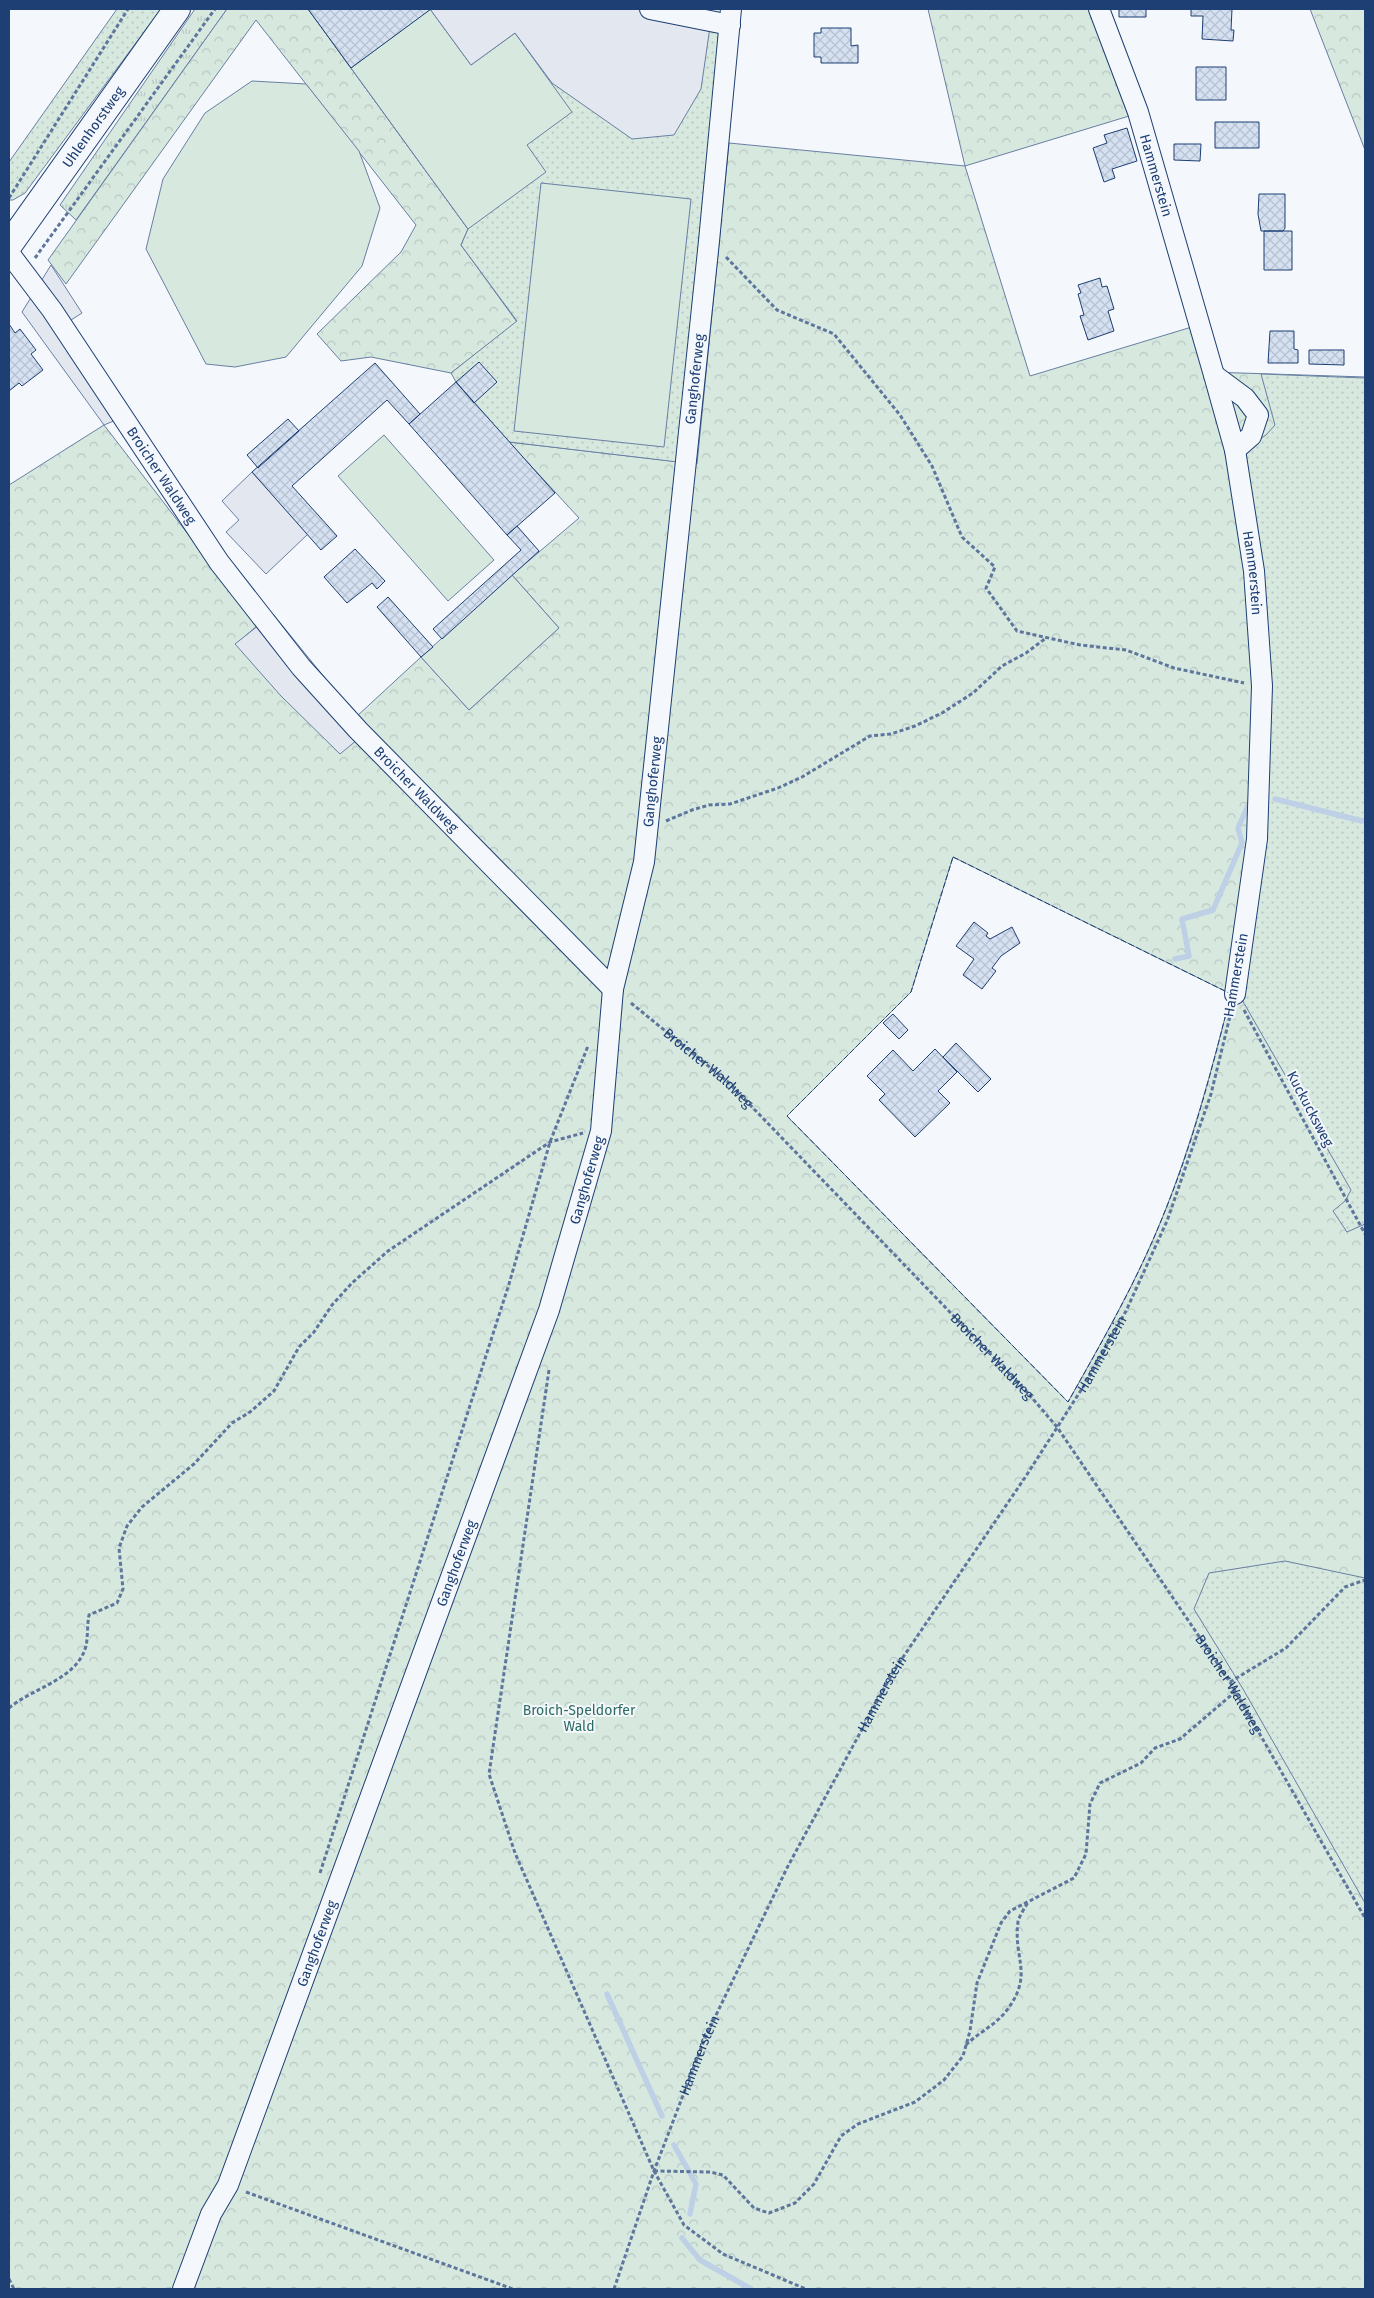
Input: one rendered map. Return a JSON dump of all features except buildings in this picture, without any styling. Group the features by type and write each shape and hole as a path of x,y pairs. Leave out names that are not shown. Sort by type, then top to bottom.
{"main road":[{"name":"Uhlenhorstweg","path":"9,245 177,9"}],"street":[{"path":"650,9 731,17"},
{"name":"Hammerstein","path":"1099,9 1138,112 1235,450 1254,571 1262,686 1258,839 1235,994"},
{"name":"Ganghoferweg","path":"183,2289 211,2214 228,2185 549,1310 601,1131 613,988 644,862 731,17"},
{"name":"Broicher Waldweg","path":"9,253 52,310 218,562 301,667 358,730 613,988"},
{"path":"1214,375 1245,398 1258,415 1251,436 1235,450"}],"path":[{"path":"9,198 128,9"},
{"path":"24,274 214,9"},
{"path":"709,241 777,310 834,334 900,416 932,466 962,537 995,567 986,588 1017,631 1080,645 1126,650 1174,668 1262,686"},
{"path":"647,834 669,820 692,810 709,805 730,804 802,777 870,736 890,734 915,726 942,713 973,693 1002,666 1026,653 1046,638"},
{"name":"Broicher Waldweg","path":"613,988 728,1082 1028,1392 1057,1426 1236,1691 1365,1918"},
{"name":"Kuckucksweg","path":"1235,994 1365,1234"},
{"name":"Hammerstein","path":"614,2289 654,2171 705,2038 788,1866 893,1672 1026,1476 1085,1384 1126,1310 1167,1221 1211,1094 1235,994"},
{"path":"318,1881 509,1284 550,1142 589,1044"},
{"path":"9,1708 66,1674 78,1662 86,1646 89,1616 117,1603 123,1589 118,1548 128,1526 142,1507 194,1464 232,1423 250,1412 274,1391 299,1346 314,1332 332,1305 352,1283 388,1251 550,1142 576,1134 601,1131"},
{"path":"549,1367 489,1774 515,1853 654,2171 684,2225 723,2254 806,2289"},
{"path":"1230,1682 1286,1648 1345,1588 1365,1580"},
{"path":"654,2171 710,2172 723,2175 754,2208 769,2213 795,2203 814,2184 841,2136 858,2124 916,2102 944,2080 963,2056 977,1983 1001,1923 1010,1911 1074,1878 1086,1854 1090,1804 1100,1783 1141,1763 1155,1748 1180,1739 1236,1691"},
{"path":"966,2045 979,2032 996,2023 1008,2010 1022,1982 1018,1921 1028,1902"},
{"path":"228,2185 513,2289"},
{"path":"9,2279 14,2289"}],"green space":[{"path":"117,9 161,9 25,193 13,200 9,200 9,162"},
{"path":"195,9 227,9 76,220 60,205"},
{"path":"227,9 308,9 468,229 461,245 517,322 451,373 371,357 341,361 317,334 401,252 416,225 256,20 66,284 48,260"},
{"path":"308,9 722,9 678,462 509,442 456,382 451,373 517,321 461,245 468,229"},
{"path":"430,9 471,65 515,33 572,112 527,145 546,172 468,229 351,68"},
{"path":"928,9 1089,9 1129,116 965,166"},
{"path":"1310,9 1365,9 1365,150"},
{"path":"252,81 306,84 359,151 380,208 362,266 286,357 235,367 206,364 146,249 163,179 205,113"},
{"name":"Broich-Speldorfer Wald","path":"729,143 965,166 1030,376 1195,326 1209,372 1365,377 1365,2289 9,2289 9,485 104,425 258,625 236,644 356,717 421,657 469,710 559,628 512,575 579,518 509,442 697,464","holes":["953,857 1231,994 1192,1134 1163,1216 1130,1287 1068,1402 787,1116 911,992"]},
{"path":"541,183 691,199 664,447 514,431"},
{"path":"1261,374 1365,378 1365,1224 1347,1232 1333,1211 1345,1201 1351,1190 1241,998 1263,832 1238,454 1266,435 1275,425"},
{"path":"384,435 494,560 448,601 338,476"},
{"path":"512,575 559,628 469,710 421,657"},
{"path":"1285,1561 1365,1578 1365,1903 1243,1689 1194,1609 1209,1573"}],"shaded area":[{"path":"430,9 692,9 712,13 701,89 674,135 632,139 552,83 515,33 471,65"},
{"path":"51,265 82,313 57,329 116,420 104,425 22,312"},
{"path":"252,472 308,534 266,574 226,532 239,520 222,501"},
{"path":"273,614 368,731 340,754 281,696 235,644"}],"waterway":[{"path":"1275,799 1362,821 1365,820"},
{"path":"1175,959 1189,956 1182,919 1213,910 1242,843 1238,828 1250,801"},
{"path":"607,1994 662,2116"},
{"path":"674,2145 696,2184 690,2214"},
{"path":"682,2238 700,2260 751,2289"}],"fence":[{"path":"953,857 1231,994 1193,1134 1174,1189 1153,1240 1130,1288 1068,1402 787,1116 911,992 953,857"}]}
